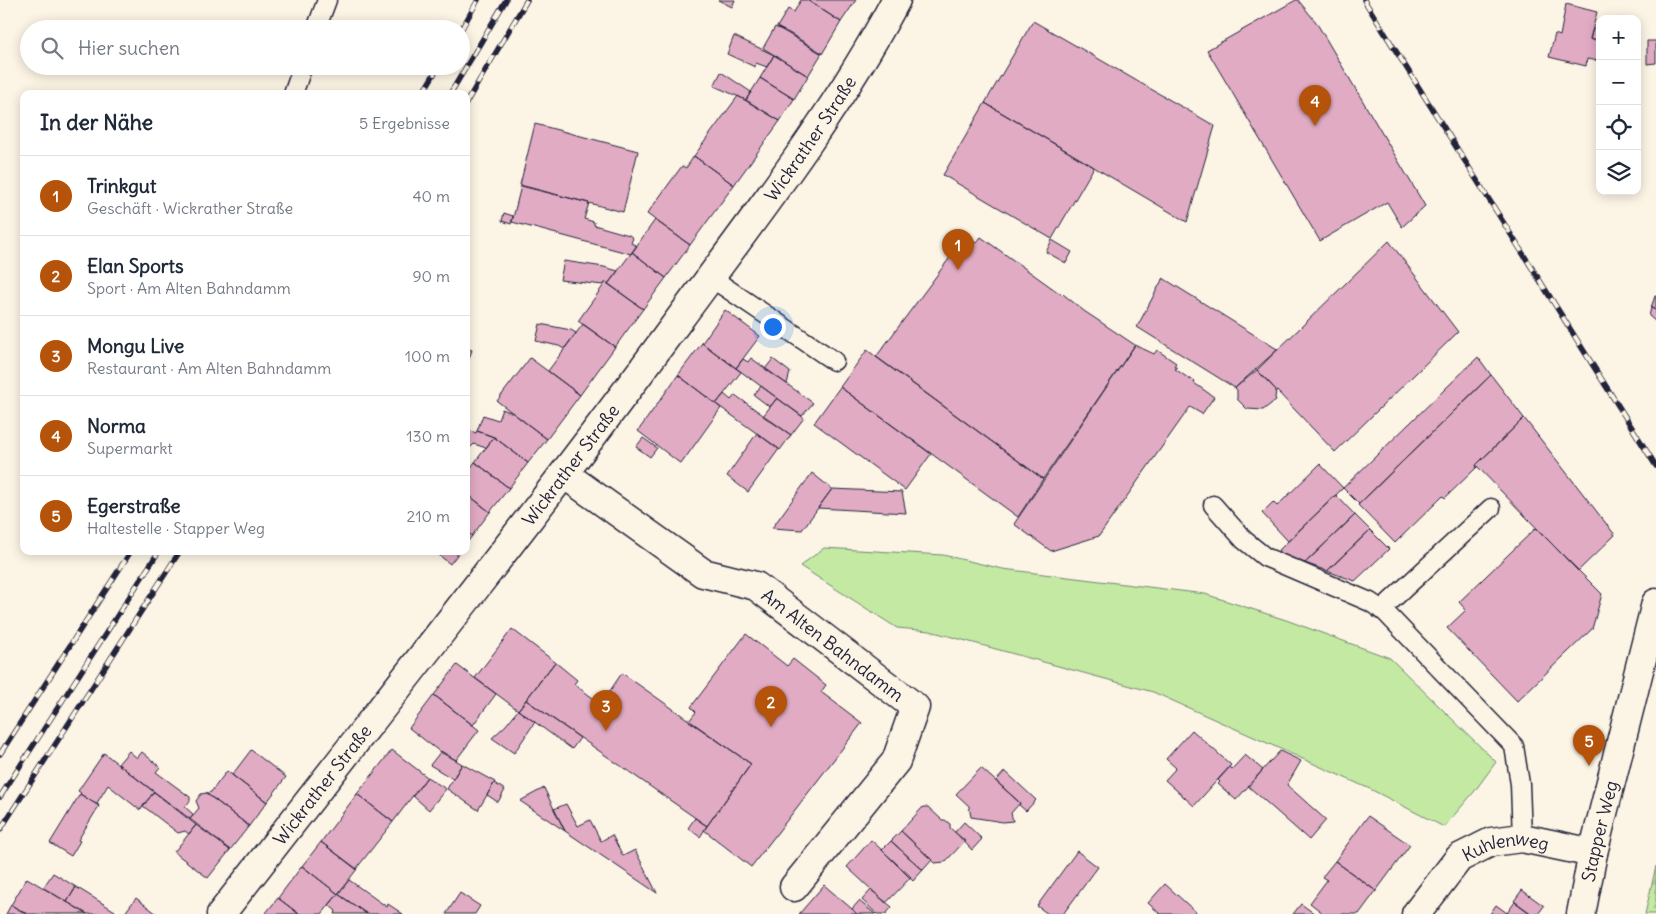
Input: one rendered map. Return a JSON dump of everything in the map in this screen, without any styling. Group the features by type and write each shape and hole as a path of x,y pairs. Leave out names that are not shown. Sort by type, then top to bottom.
{"main road":[{"name":"Wickrather Straße","path":"221,914 564,474 710,277 825,120 896,0"},
{"name":"Am Alten Bahndamm","path":"564,474 703,573 756,586 915,707 896,761 794,887"},
{"name":"Stapper Weg","path":"1580,914 1593,853 1656,603"},
{"name":"Kuhlenweg","path":"1416,914 1460,858 1491,842 1522,838 1593,853"}],"lane":[{"path":"319,20 327,0"},
{"path":"294,90 300,75"},
{"path":"710,277 834,361"},
{"path":"1213,504 1244,540 1265,558 1370,602 1381,610 1514,746 1520,784 1522,838"},
{"path":"1381,610 1491,508"}],"green space":[{"path":"824,548 943,555 1003,569 1205,594 1286,620 1390,658 1496,762 1474,792 1444,827 1370,789 1153,692 930,631 897,628 800,566"},
{"path":"1656,866 1656,914 1645,914"}],"building":[{"path":"718,0 735,0 732,7"},
{"path":"801,0 807,0 841,22 822,54 777,27 788,9 794,12"},
{"path":"807,0 856,0 841,22"},
{"path":"1296,0 1316,22 1425,206 1402,227 1387,202 1320,241 1207,50"},
{"path":"1566,4 1597,12 1590,39 1596,41 1596,60 1587,59 1586,66 1549,57 1555,34 1560,36"},
{"path":"1033,21 1215,126 1187,222 985,103"},
{"path":"775,27 789,33 822,53 808,76 763,48"},
{"path":"1593,29 1596,29 1596,41 1590,39"},
{"path":"734,36 774,55 767,67 756,63 755,67 727,54"},
{"path":"1647,41 1656,41 1656,63 1647,64"},
{"path":"774,55 808,76 794,99 760,78"},
{"path":"721,72 751,92 746,100 714,86"},
{"path":"760,78 794,99 780,121 746,100"},
{"path":"738,96 780,121 734,185 694,156"},
{"path":"985,103 1094,167 1052,239 943,175"},
{"path":"535,124 638,151 623,212 520,185"},
{"path":"694,156 734,185 690,245 647,214 682,166 686,168"},
{"path":"521,186 589,203 584,219 594,222 594,225 629,235 633,238 631,243 637,246 631,254 512,222"},
{"path":"504,213 513,216 511,224 502,221"},
{"path":"655,220 690,245 666,278 632,252"},
{"path":"966,236 976,243 981,237 1135,345 1043,479 876,357"},
{"path":"1052,240 1072,252 1066,263 1046,252"},
{"path":"1389,241 1458,332 1335,452 1257,370"},
{"path":"632,252 666,278 643,309 608,284"},
{"path":"564,261 618,271 608,284 606,282 603,285 560,280"},
{"path":"1163,278 1278,349 1235,388 1137,327"},
{"path":"606,282 643,309 615,347 578,321"},
{"path":"1656,296 1656,310 1651,308"},
{"path":"1651,308 1656,310 1656,322 1649,316"},
{"path":"725,310 760,336 736,368 702,343"},
{"path":"540,324 571,330 576,333 564,349 559,346 536,341"},
{"path":"583,324 615,347 580,395 548,371"},
{"path":"702,343 741,372 716,404 678,375"},
{"path":"1135,345 1154,354 1157,350 1176,363 1174,366 1177,368 1175,369 1191,380 1192,378 1195,381 1194,383 1214,397 1202,414 1190,407 1099,536 1051,551 1014,524"},
{"path":"867,350 1043,479 1018,517 840,387"},
{"path":"1478,357 1491,375 1359,504 1343,488"},
{"path":"530,358 580,395 547,439 497,401"},
{"path":"751,358 813,403 802,416 736,368 743,359 748,362"},
{"path":"773,359 790,372 787,384 765,369"},
{"path":"1257,370 1276,390 1276,400 1263,410 1247,409 1237,399 1237,390 1235,388"},
{"path":"678,375 721,408 681,464 638,431"},
{"path":"1491,375 1524,418 1476,465 1477,467 1445,498 1443,496 1395,543 1358,505"},
{"path":"761,386 777,398 770,407 754,395"},
{"path":"840,387 931,454 905,490 814,423"},
{"path":"724,394 731,400 735,395 791,435 780,450 716,404"},
{"path":"777,398 804,418 791,435 763,416"},
{"path":"502,409 513,413 547,439 528,463 494,437 477,431 483,415 498,420"},
{"path":"1524,418 1615,535 1578,571 1476,465"},
{"path":"470,431 494,437 486,448 474,444 470,448"},
{"path":"757,433 779,449 748,492 727,476"},
{"path":"494,437 528,463 509,488 475,462"},
{"path":"643,438 657,448 650,457 636,447"},
{"path":"475,462 509,488 490,512 470,496 470,469"},
{"path":"1320,464 1343,488 1288,541 1262,513 1273,502 1277,506"},
{"path":"812,473 832,489 802,530 772,528"},
{"path":"832,489 902,492 906,513 818,508"},
{"path":"1336,495 1355,515 1305,563 1277,552"},
{"path":"470,496 490,512 472,536 470,534"},
{"path":"1355,515 1370,530 1327,571 1305,563"},
{"path":"1536,528 1602,594 1592,629 1517,701 1447,628 1466,610 1459,602"},
{"path":"1370,530 1389,549 1355,581 1327,571"},
{"path":"439,555 457,555 450,564"},
{"path":"512,629 555,662 518,710 475,678"},
{"path":"746,634 787,666 793,659 826,685 821,692 862,723 751,867 704,830 751,764 689,721 696,712 691,707"},
{"path":"555,662 577,680 574,684 601,704 622,673 751,764 707,826 526,700"},
{"path":"457,665 496,694 473,725 434,695"},
{"path":"434,695 479,730 456,760 440,752 409,728"},
{"path":"526,700 580,738 572,749 518,710"},
{"path":"518,710 535,722 514,753 492,738"},
{"path":"1192,730 1231,765 1194,806 1165,780 1176,768 1166,759"},
{"path":"251,750 286,777 267,802 232,775"},
{"path":"392,750 427,777 393,822 357,794"},
{"path":"129,751 137,758 142,752 160,767 156,772 190,797 190,801 185,807 194,815 190,819 118,764"},
{"path":"441,751 462,764 453,779 430,765"},
{"path":"1280,751 1301,761 1287,785 1326,820 1309,840 1248,786"},
{"path":"104,753 154,792 140,810 108,785 97,803 99,806 78,791"},
{"path":"1245,755 1263,770 1236,800 1218,784 1220,782 1218,780"},
{"path":"462,764 495,782 478,810 447,789"},
{"path":"981,768 1020,803 1011,813 1013,821 1003,822 971,817 969,806 956,794"},
{"path":"227,771 267,802 249,826 206,793 211,792"},
{"path":"1005,771 1036,800 1026,811 996,781"},
{"path":"427,777 446,789 429,810 413,796"},
{"path":"494,783 505,790 498,802 487,795"},
{"path":"544,788 554,809 565,831 520,801"},
{"path":"154,792 196,825 189,834 185,831 178,833 143,806"},
{"path":"206,793 249,826 230,850 190,819 199,808 196,801 201,794"},
{"path":"80,794 99,806 78,840 80,841 71,856 50,843"},
{"path":"357,794 393,822 356,869 321,842"},
{"path":"566,804 578,826 590,820 601,841 612,835 623,856 635,850 657,893 565,831 554,809"},
{"path":"923,807 928,807 942,820 950,824 950,828 965,841 945,862 935,863 901,831"},
{"path":"1368,816 1410,845 1376,891 1335,861"},
{"path":"695,818 707,826 700,837 688,828"},
{"path":"964,822 982,839 972,850 955,832"},
{"path":"196,825 230,850 208,878 174,852"},
{"path":"901,831 932,860 923,870 891,841"},
{"path":"871,840 911,877 886,903 847,867"},
{"path":"891,841 923,870 913,881 882,850"},
{"path":"321,842 357,869 338,894 302,866"},
{"path":"1077,851 1098,867 1063,914 1048,914 1037,906"},
{"path":"1335,861 1376,891 1359,914 1324,914 1310,903 1327,880 1322,877"},
{"path":"302,866 338,894 322,914 299,914 278,898"},
{"path":"53,873 76,887 67,902 43,888"},
{"path":"27,878 87,914 27,914 11,905"},
{"path":"349,880 387,907 388,904 403,914 367,914 338,894"},
{"path":"1165,884 1198,914 1160,914 1148,903"},
{"path":"824,885 852,909 857,914 799,914"},
{"path":"76,887 115,911 115,914 87,914 67,902"},
{"path":"871,890 892,907 886,914 877,914 862,900"},
{"path":"1522,890 1544,906 1538,914 1532,914 1514,901"},
{"path":"460,893 480,906 475,914 446,914"},
{"path":"338,894 367,914 335,914 336,911 329,905"},
{"path":"136,898 157,914 124,914"},
{"path":"278,898 299,914 265,914"},
{"path":"859,901 875,914 857,914 852,909"},
{"path":"1515,902 1531,914 1507,913"},
{"path":"1301,904 1315,914 1293,914"},
{"path":"11,905 27,914 6,914"},
{"path":"1496,905 1507,913 1509,914 1490,914"}],"railway":[{"path":"467,20 478,0"},
{"path":"470,60 506,0"},
{"path":"470,96 527,0"},
{"path":"1364,0 1656,466"},
{"path":"424,90 434,75"},
{"path":"452,90 461,75"},
{"path":"0,754 128,555"},
{"path":"0,797 156,555"},
{"path":"0,830 177,555"}],"place":[{"name":"Norma","path":"1315,126"},
{"name":"Trinkgut","path":"958,270"},
{"name":"Elan Sports","path":"771,727"},
{"name":"Mongu Live","path":"606,731"},
{"name":"Egerstraße","path":"1589,766"}]}
